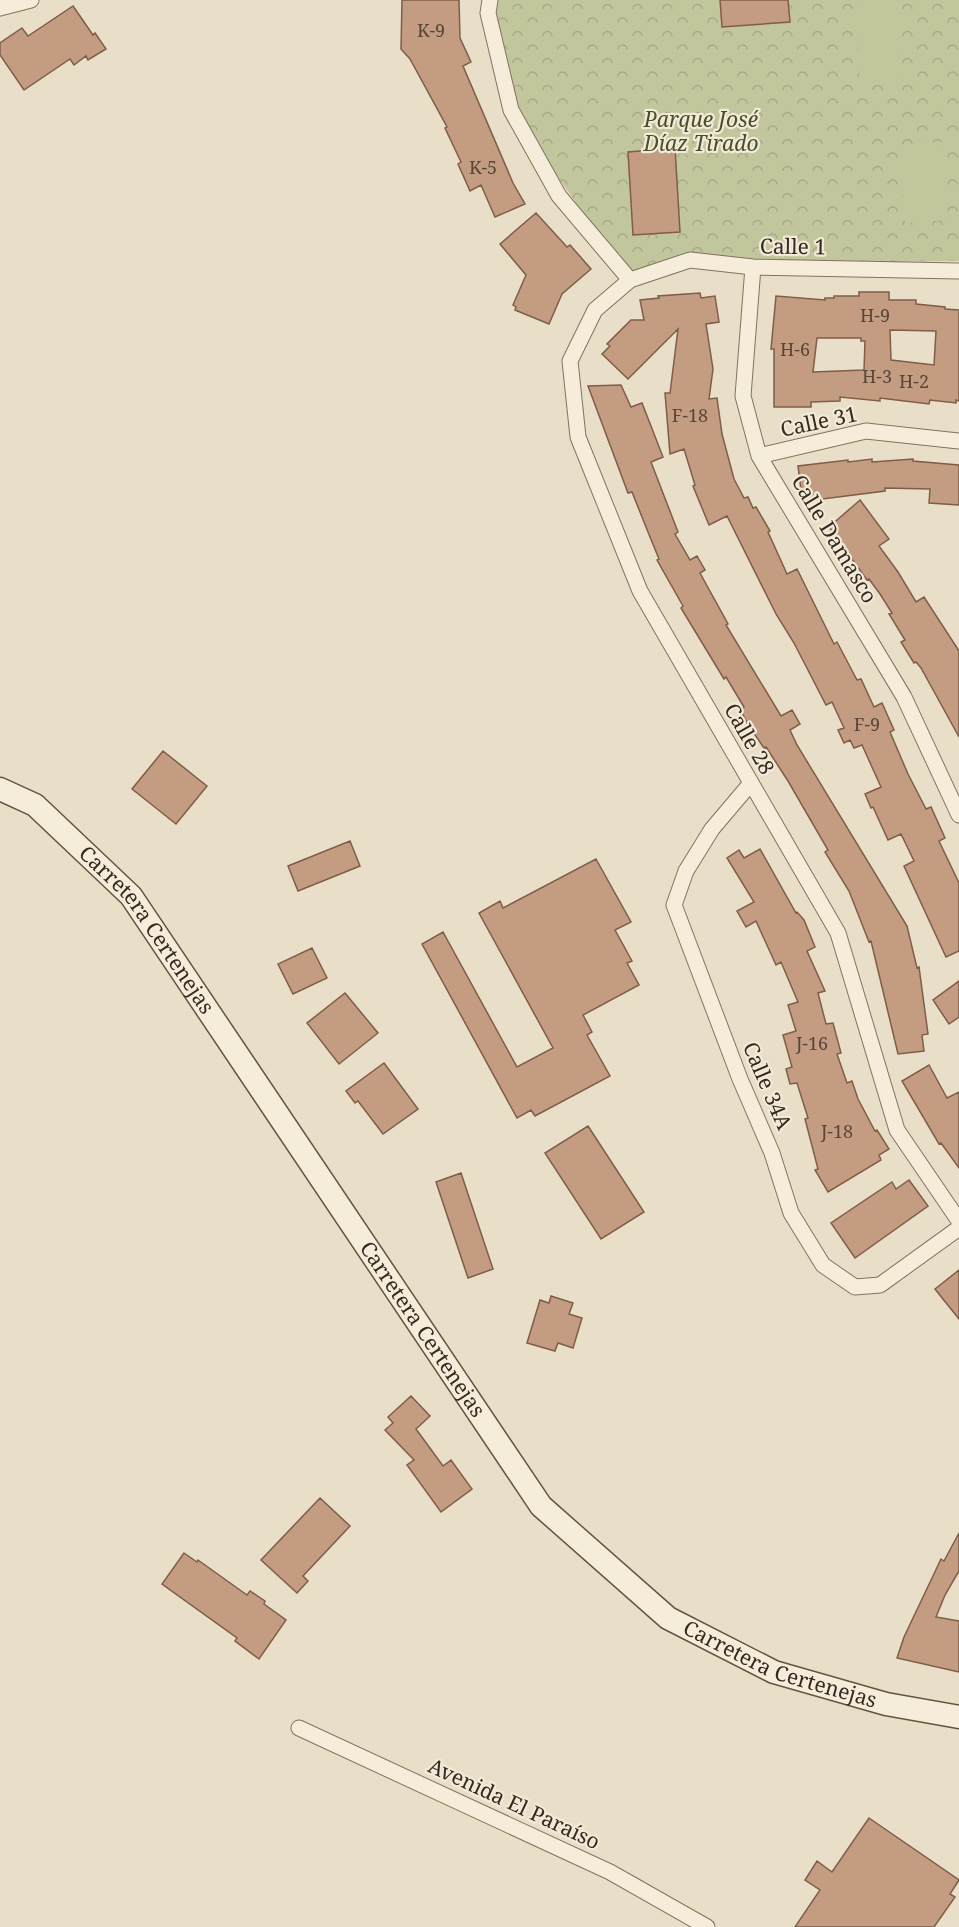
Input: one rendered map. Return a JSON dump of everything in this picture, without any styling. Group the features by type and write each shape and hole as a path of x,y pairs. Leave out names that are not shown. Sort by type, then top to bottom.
{"main road":[{"name":"Carretera Certenejas","path":"0,789 35,806 131,896 541,1506 668,1618 774,1672 886,1704 959,1717"}],"street":[{"path":"0,8 31,0"},
{"path":"490,0 488,13 511,110 559,196 630,280"},
{"name":"Calle 1","path":"630,280 690,261 753,267 959,271"},
{"name":"Calle Damasco","path":"753,267 743,396 759,456 904,697 959,815"},
{"name":"Calle 28","path":"630,280 595,310 570,361 578,437 640,591 838,933 897,1130 959,1221"},
{"name":"Calle 31","path":"759,456 866,431 959,441"},
{"name":"Calle 34A","path":"751,783 707,837 686,871 674,905 740,1079 772,1153 791,1213 823,1265 855,1287 880,1285 959,1228"},
{"name":"Avenida El Paraíso","path":"299,1728 610,1872 707,1927"}],"green space":[{"name":"Parque José Díaz Tirado","path":"493,0 959,0 959,261 676,265 630,280 511,110"},
{"path":"898,0 903,76 860,79 855,1"},
{"path":"943,142 948,220 905,223 899,145"}],"building":[{"path":"402,0 459,0 460,38 471,62 463,66 513,183 525,204 495,217 481,185 470,191 458,164 461,162 445,128 447,127 410,59 401,49"},
{"path":"720,0 788,0 790,22 722,27"},
{"path":"73,6 106,49 88,60 86,56 74,65 70,59 24,90 0,55 0,43 22,28 28,36"},
{"path":"675,148 680,232 633,235 628,152"},
{"path":"536,213 567,247 570,245 591,269 562,294 549,324 515,310 516,307 513,305 526,275 500,244"},
{"path":"859,292 889,292 889,300 916,300 916,304 959,310 959,401 956,400 956,403 930,400 929,404 880,398 880,401 840,397 840,401 811,402 811,407 774,407 774,349 771,349 776,296 825,300 825,298 834,298 834,296 859,296","holes":["890,330 936,331 934,365 891,360","817,338 861,338 861,341 865,341 864,370 813,372"]},
{"path":"700,293 701,298 715,296 719,322 706,324 713,369 709,399 717,398 722,434 734,479 744,498 748,497 753,508 756,507 770,531 768,532 787,574 797,569 834,644 837,642 857,680 861,679 874,707 882,703 894,730 890,732 908,774 926,809 931,807 945,838 939,841 959,883 959,951 946,957 904,866 914,861 901,834 888,840 865,794 881,787 862,745 854,748 850,740 844,743 838,730 844,728 832,702 826,705 794,643 776,614 727,516 709,525 693,486 695,485 684,449 670,454 665,393 670,393 678,329 628,379 602,354 610,346 607,344 631,320 644,320 640,300 659,298 658,296"},
{"path":"621,385 631,407 642,403 663,457 651,462 678,532 675,534 690,560 697,556 705,570 700,573 728,624 726,625 781,716 792,710 800,724 790,730 797,745 907,926 917,968 919,967 928,1034 922,1035 924,1051 898,1054 871,941 869,942 849,891 825,852 828,850 788,781 747,723 740,709 744,707 726,677 724,679 681,608 683,606 657,560 659,559 632,492 628,493 588,386"},
{"path":"872,459 872,462 913,459 913,461 959,465 959,505 929,503 930,489 885,488 885,491 807,501 806,489 801,490 798,466"},
{"path":"860,500 889,539 879,546 916,602 924,597 959,651 959,737 921,668 916,662 914,663 901,642 905,640 889,614 892,613 829,527"},
{"path":"163,751 207,786 176,824 132,789"},
{"path":"350,841 360,866 298,891 288,866"},
{"path":"760,849 796,913 804,920 815,947 807,951 825,991 818,993 826,1024 833,1023 841,1053 837,1054 847,1083 852,1081 858,1099 875,1131 877,1130 889,1149 879,1155 881,1160 828,1192 815,1170 818,1169 805,1119 808,1118 797,1083 790,1084 786,1069 792,1067 783,1035 796,1031 788,1005 798,1002 781,962 776,965 756,921 746,927 737,911 754,902 727,858 739,850 744,858"},
{"path":"596,859 631,922 615,930 632,961 627,963 639,985 583,1015 592,1032 587,1035 610,1076 535,1116 531,1110 517,1118 422,944 443,932 517,1067 553,1048 479,913 500,901 503,908"},
{"path":"312,948 327,978 293,994 278,964"},
{"path":"959,981 959,1017 949,1024 933,1000"},
{"path":"345,993 378,1033 339,1064 307,1023"},
{"path":"384,1063 418,1109 383,1134 358,1101 355,1103 346,1091"},
{"path":"929,1065 947,1098 959,1092 959,1168 941,1143 939,1144 902,1081"},
{"path":"588,1126 644,1212 601,1239 545,1153"},
{"path":"461,1173 493,1269 468,1278 436,1182"},
{"path":"909,1180 928,1206 855,1258 831,1223 892,1182 896,1189"},
{"path":"959,1270 959,1319 935,1289"},
{"path":"551,1296 573,1303 569,1314 582,1318 573,1348 558,1343 555,1351 527,1343 540,1300 549,1303"},
{"path":"411,1396 430,1416 416,1429 443,1466 451,1460 472,1489 441,1512 407,1465 414,1460 385,1430 393,1423 388,1417"},
{"path":"320,1498 350,1526 303,1576 308,1581 297,1593 261,1560"},
{"path":"959,1533 959,1571 936,1617 959,1621 959,1672 897,1658 904,1637 941,1559 944,1561"},
{"path":"184,1553 197,1562 198,1560 247,1595 250,1591 286,1620 259,1659 235,1641 237,1638 162,1584"},
{"path":"869,1818 959,1880 950,1894 955,1897 934,1927 795,1927 820,1890 805,1880 817,1861 832,1872"}]}
